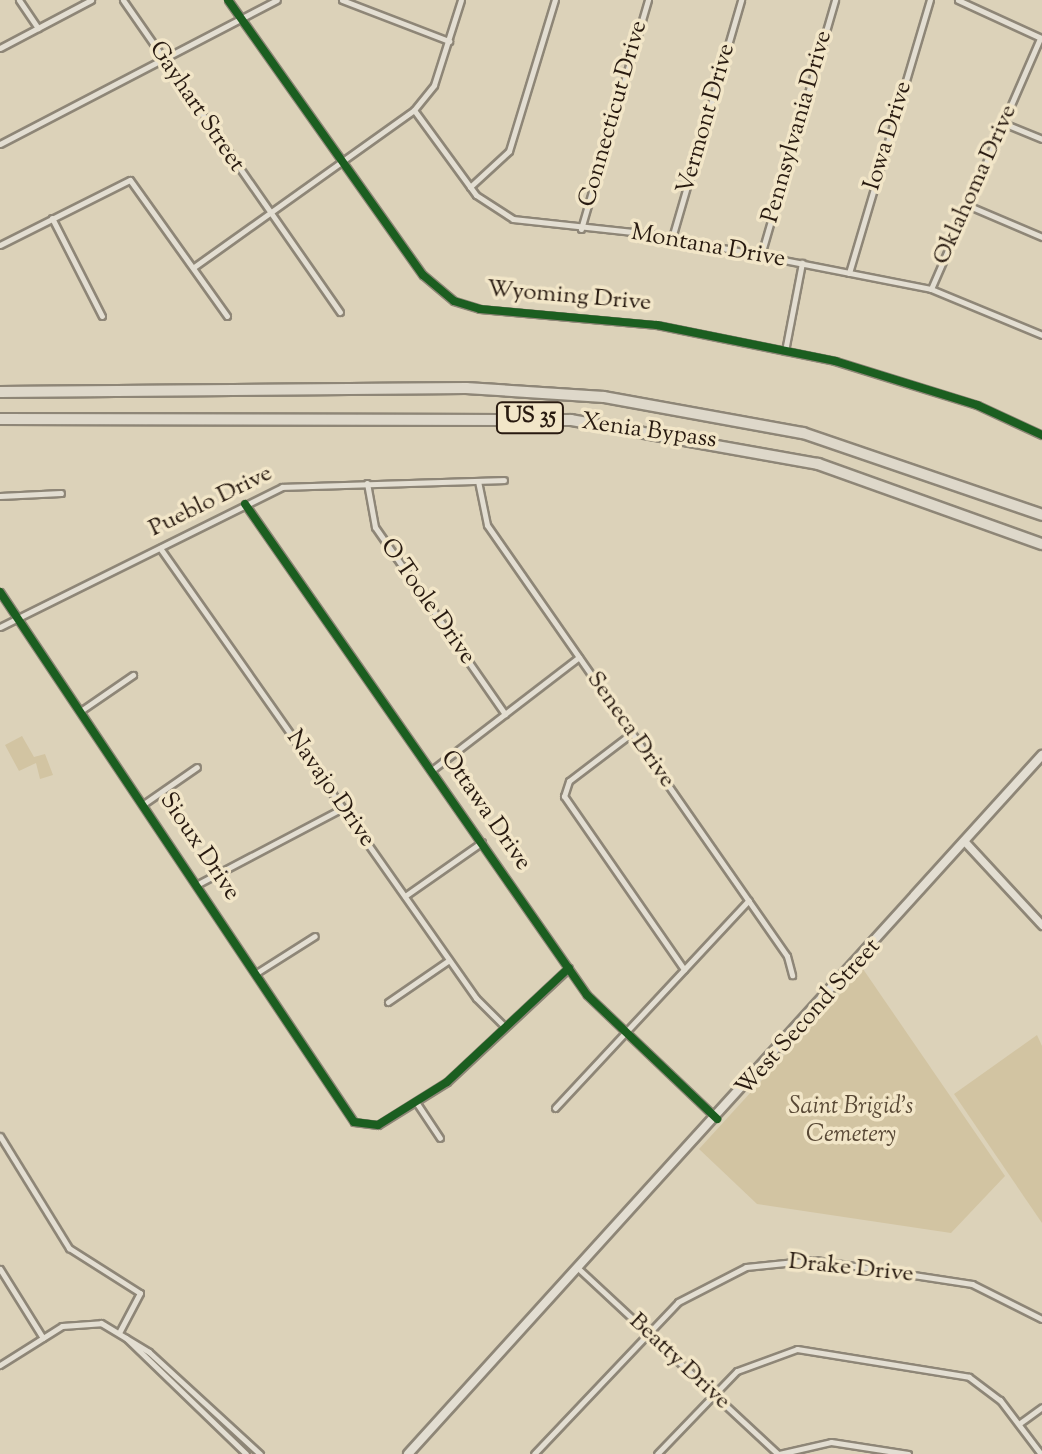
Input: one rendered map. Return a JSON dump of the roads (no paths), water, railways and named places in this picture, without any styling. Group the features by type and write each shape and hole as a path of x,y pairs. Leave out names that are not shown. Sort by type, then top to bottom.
{"highway":[{"name":"Xenia Bypass","path":"0,390 466,388 604,397 803,433 1042,515"},
{"name":"Xenia Bypass","path":"0,422 171,417 503,416 656,431 853,474 1042,544"}],"main road":[{"name":"West Second Street","path":"408,1454 717,1119 1042,755"}],"street":[{"path":"19,0 38,28"},
{"path":"0,48 91,0"},
{"name":"Gayhart Street","path":"123,0 340,312"},
{"name":"Wyoming Drive","path":"228,0 423,275 454,301 480,309 657,325 785,351 977,405 1042,435"},
{"path":"0,144 277,0"},
{"path":"342,0 449,41"},
{"path":"194,267 414,110 434,85 461,0"},
{"path":"470,187 509,151 555,0"},
{"name":"Connecticut Drive","path":"581,229 648,0"},
{"name":"Vermont Drive","path":"672,238 741,0"},
{"name":"Pennsylvania Drive","path":"761,255 835,0"},
{"name":"Iowa Drive","path":"849,273 930,0"},
{"path":"958,0 1041,38"},
{"name":"Oklahoma Drive","path":"931,289 1041,38"},
{"name":"Montana Drive","path":"414,110 470,187 513,219 672,238 931,289 1042,335"},
{"path":"1003,123 1042,139"},
{"path":"0,245 130,180 227,316"},
{"path":"967,205 1042,237"},
{"path":"52,218 102,316"},
{"path":"785,351 802,263"},
{"name":"Pueblo Drive","path":"0,627 245,504 297,484 504,480"},
{"name":"Seneca Drive","path":"478,481 487,525 787,956 792,975"},
{"name":"O Toole Drive","path":"367,483 375,527 505,714"},
{"path":"0,496 61,493"},
{"name":"Ottawa Drive","path":"245,504 569,968 625,1032 717,1119"},
{"name":"Navajo Drive","path":"160,548 449,960 504,1026"},
{"name":"Sioux Drive","path":"0,592 200,883 361,1126 378,1125 416,1102"},
{"path":"432,770 579,657"},
{"path":"82,710 133,675"},
{"path":"632,733 569,781 564,796 684,969"},
{"path":"145,803 197,767"},
{"path":"200,883 343,808"},
{"path":"405,896 482,842"},
{"path":"966,843 1042,925"},
{"path":"555,1108 749,900"},
{"path":"258,972 315,936"},
{"path":"388,1002 449,960"},
{"path":"440,1138 416,1102 457,1075 504,1026 569,968"},
{"path":"0,1136 69,1248 140,1293 120,1331"},
{"name":"Drake Drive","path":"534,1454 648,1333 700,1287 783,1260 972,1284 1042,1319"},
{"path":"0,1269 43,1338"},
{"name":"Beatty Drive","path":"580,1270 779,1454"},
{"path":"0,1365 68,1324 94,1322 120,1331 260,1454"},
{"path":"120,1331 246,1454"},
{"path":"657,1454 713,1393 760,1357 810,1349 953,1371 992,1392 1020,1423 1041,1454"},
{"path":"1020,1423 1042,1407"},
{"path":"779,1454 831,1442 908,1454"}],"park label":[{"name":"Saint Brigid’s Cemetery","path":"851,1122"}]}
